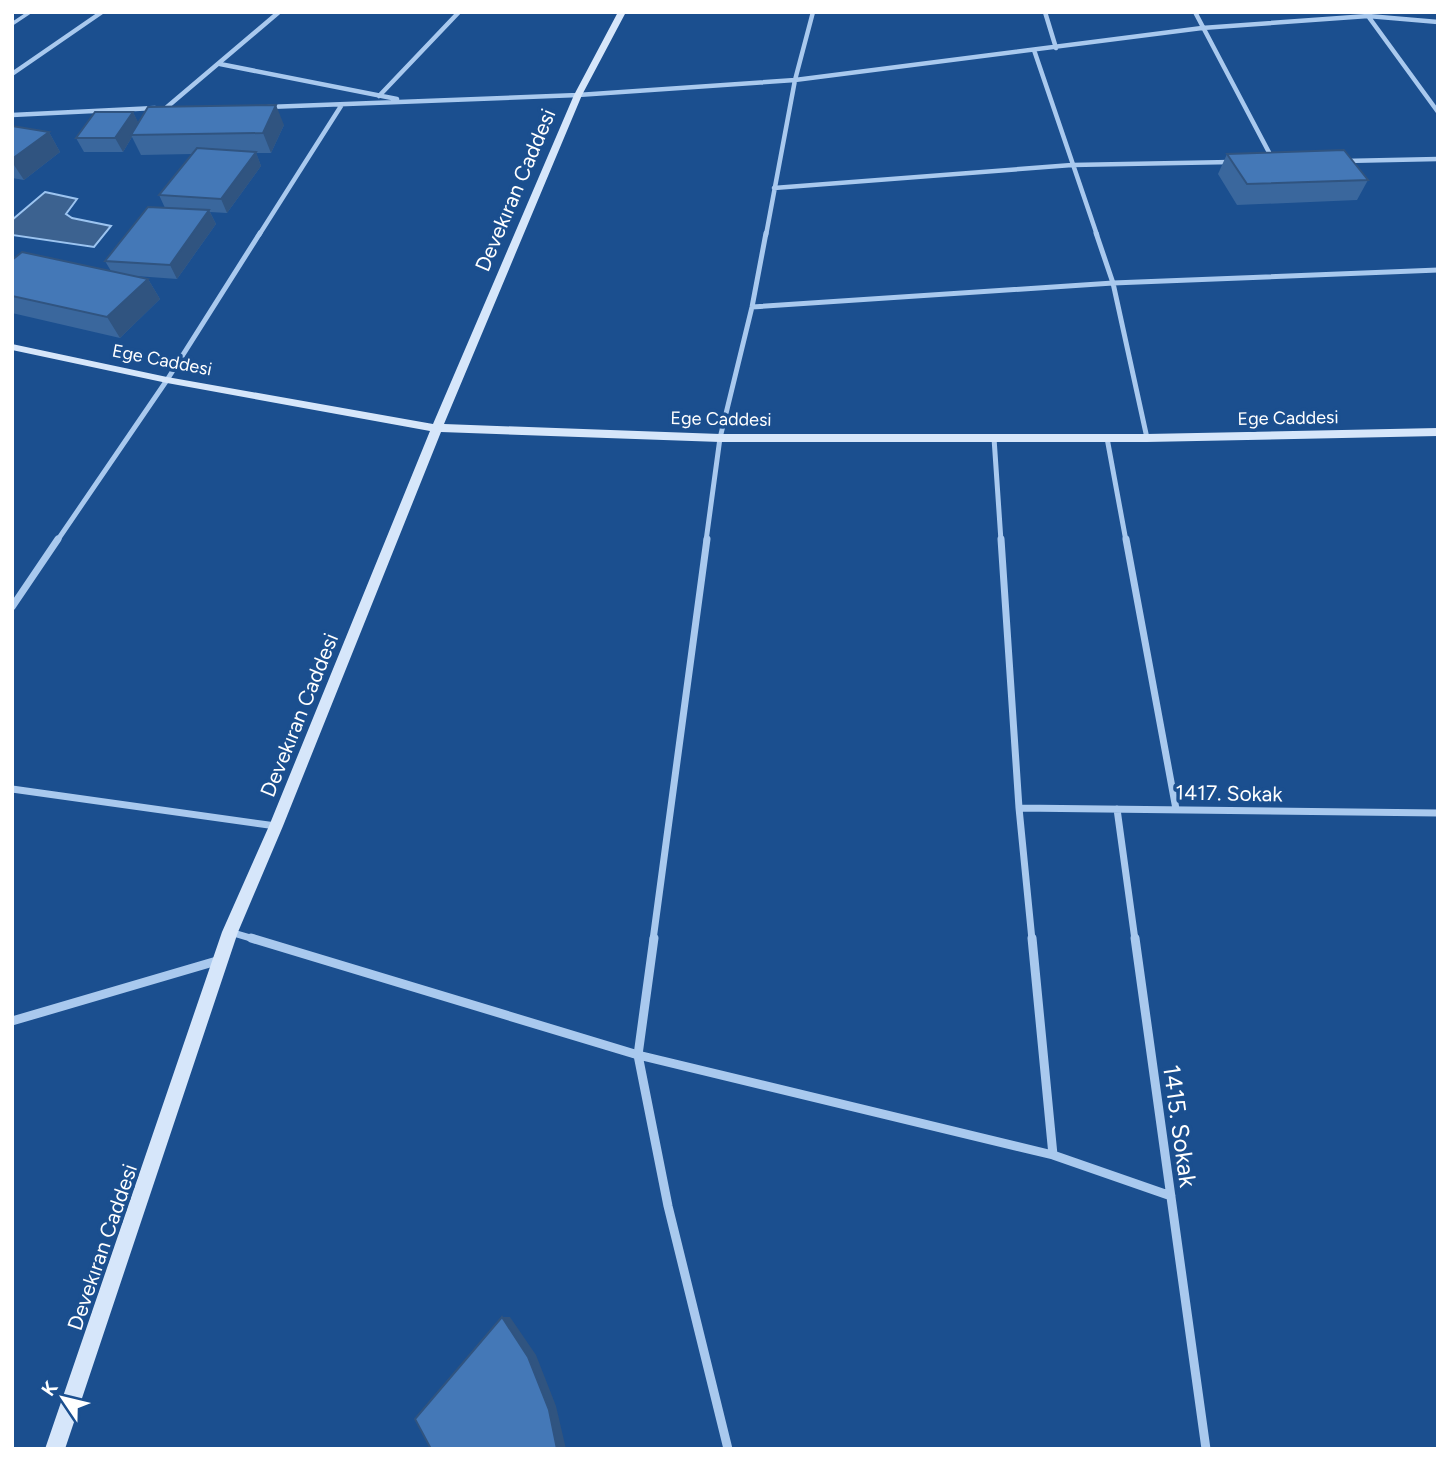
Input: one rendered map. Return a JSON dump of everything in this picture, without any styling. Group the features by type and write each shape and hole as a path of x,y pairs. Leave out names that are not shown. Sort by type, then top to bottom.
{"street":[{"path":"12,74 102,12"},
{"path":"167,107 279,12"},
{"path":"379,96 459,12"},
{"name":"Devekıran Caddesi","path":"55,1449 230,932 276,826 437,428 578,95 622,12"},
{"path":"728,1449 667,1206 638,1055 720,438 752,307 795,80 813,12"},
{"path":"1045,12 1056,48"},
{"path":"1195,12 1275,162 1261,162"},
{"path":"1367,14 1438,112"},
{"path":"261,107 578,95 795,80 1202,28 1367,14 1438,22"},
{"path":"1034,50 1113,283 1147,438"},
{"path":"220,64 409,102"},
{"path":"12,607 167,380 341,106"},
{"path":"12,115 180,107"},
{"path":"1342,161 1438,159"},
{"path":"774,188 1072,164 1234,162"},
{"path":"752,307 1113,283 1438,270"},
{"name":"Ege Caddesi","path":"12,346 167,380 437,428 720,438 1147,438 1438,432"},
{"path":"995,438 1019,808 1054,1155"},
{"path":"1107,438 1176,809"},
{"path":"12,789 276,826"},
{"name":"1417. Sokak","path":"1019,808 1438,813"},
{"name":"1415. Sokak","path":"1117,809 1206,1449"},
{"path":"230,932 638,1055 1054,1155 1171,1196"},
{"path":"12,1021 222,960"}],"lane":[{"path":"12,24 30,12"}],"water":[{"path":"45,192 77,199 66,214 72,218 111,226 94,247 12,235 12,220"}],"building":[{"path":"276,105 263,133 131,135 148,107"},
{"path":"95,112 133,112 115,138 76,138"},
{"path":"12,126 49,132 12,159"},
{"path":"197,148 256,152 221,199 159,195"},
{"path":"1344,150 1368,180 1247,184 1227,154"},
{"path":"148,207 209,210 170,265 105,261"},
{"path":"22,252 148,279 107,317 12,296 12,260"},
{"path":"502,1317 528,1357 549,1410 557,1449 431,1449 415,1419"}]}
